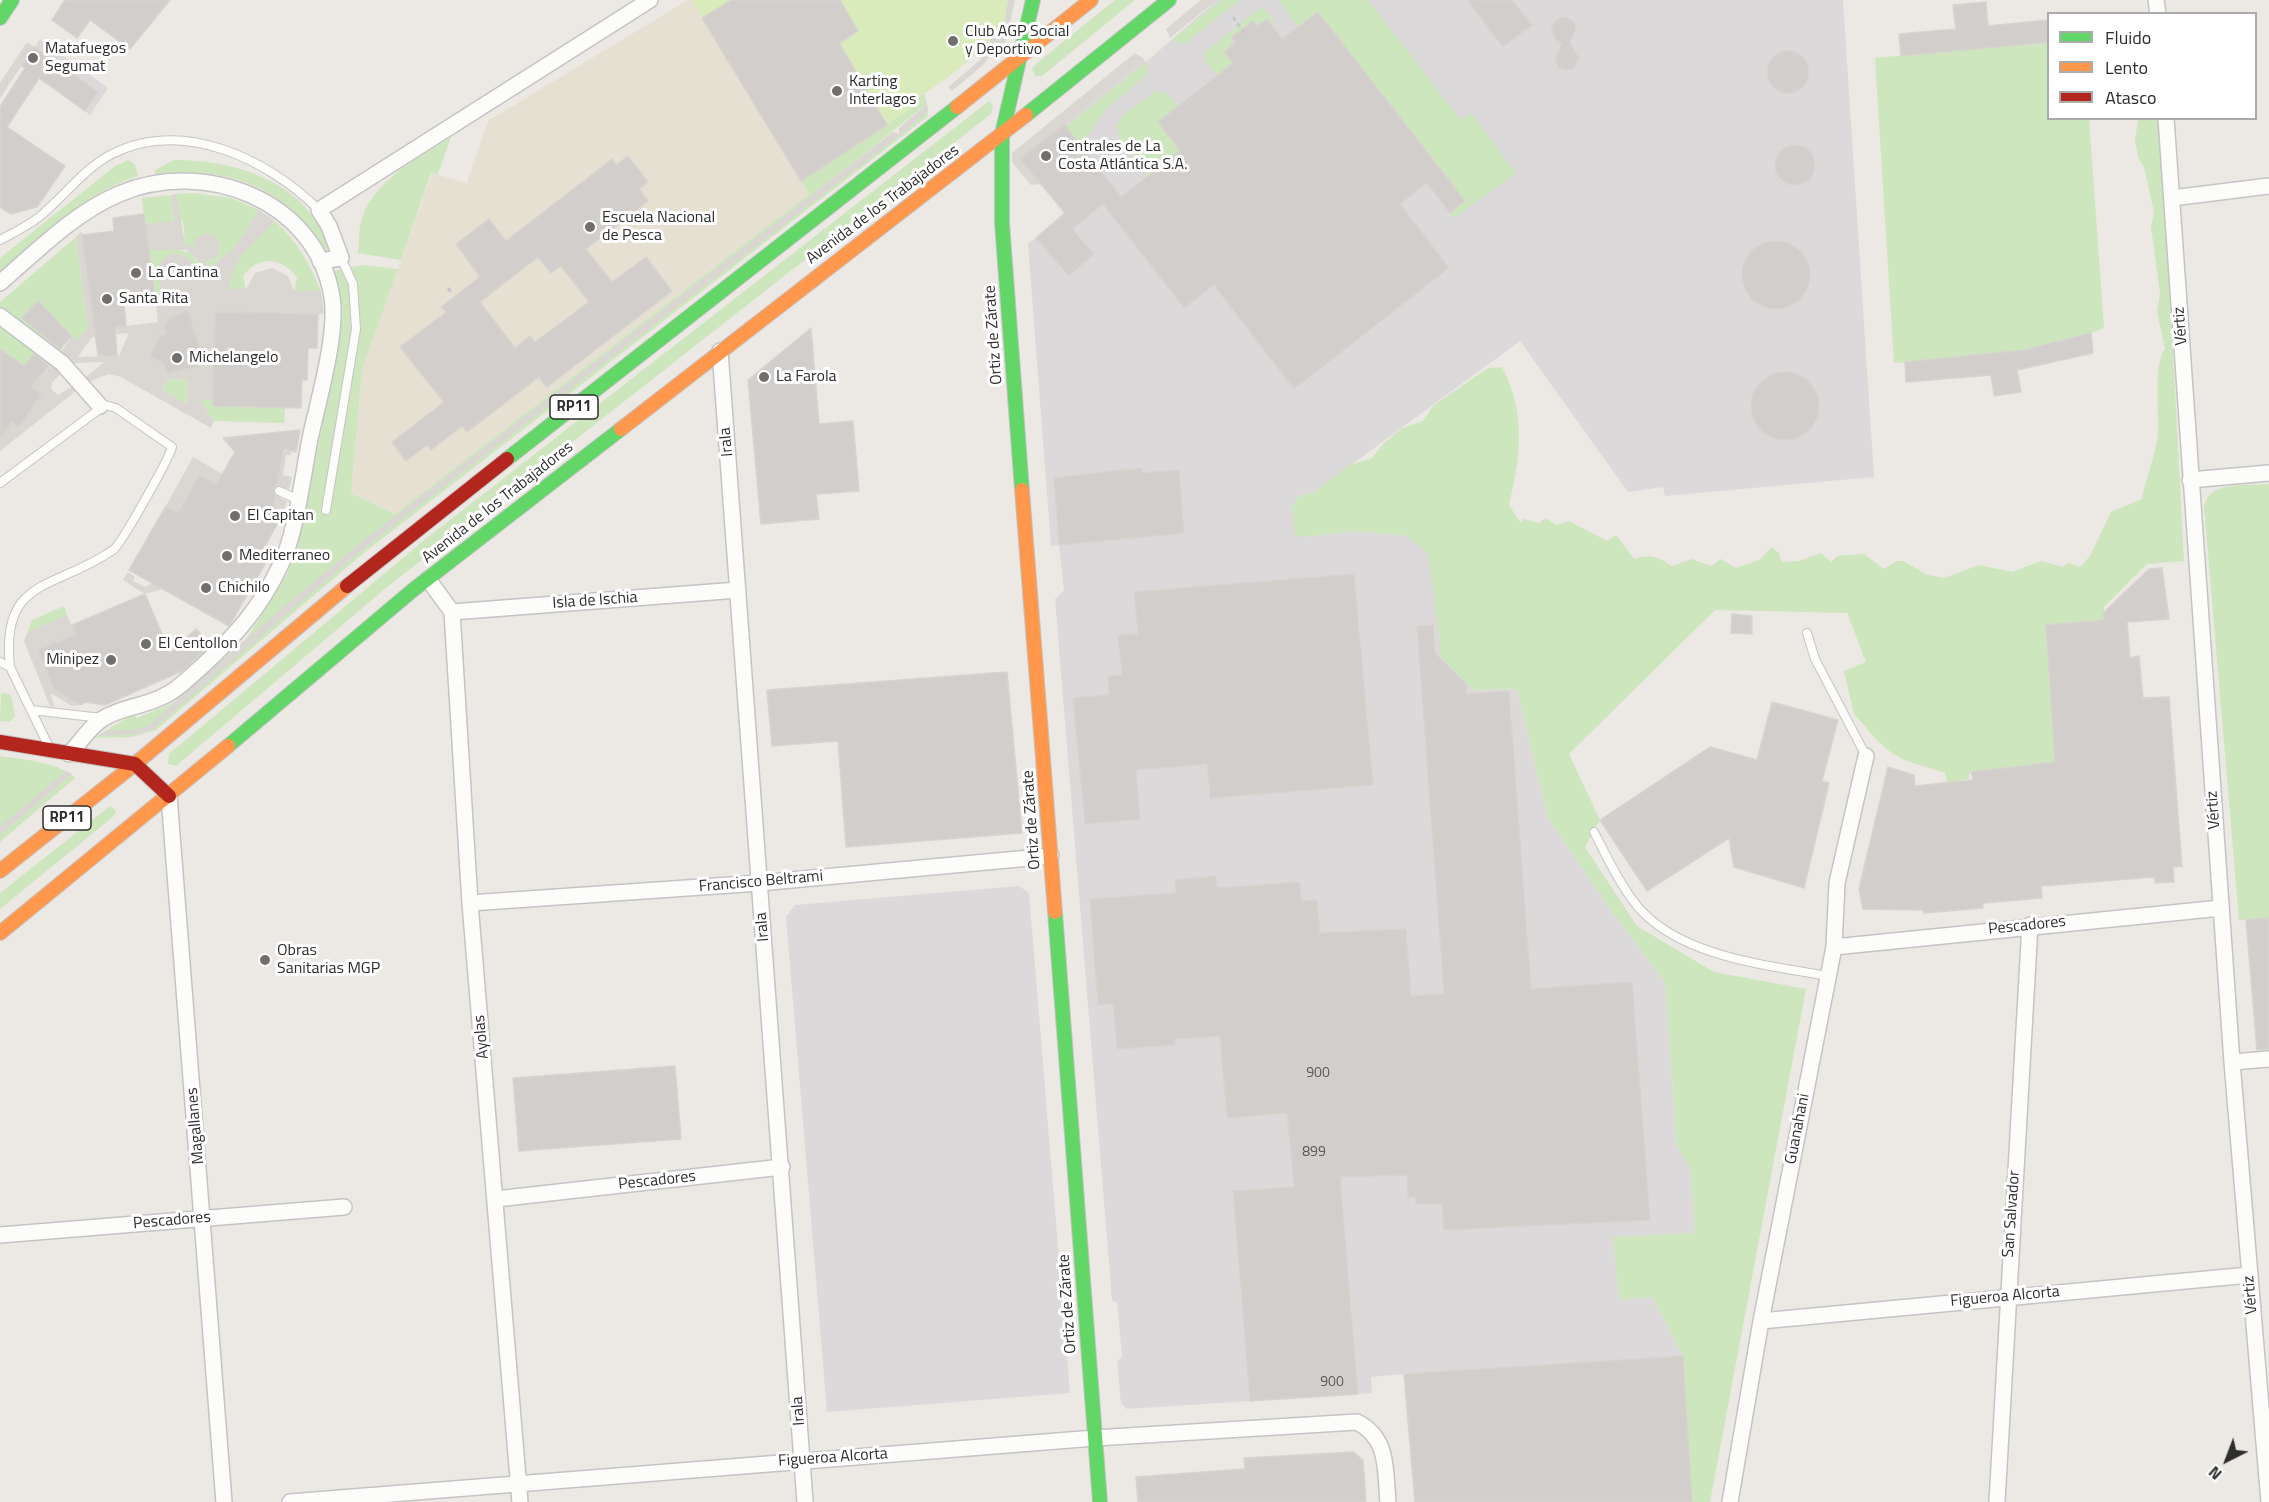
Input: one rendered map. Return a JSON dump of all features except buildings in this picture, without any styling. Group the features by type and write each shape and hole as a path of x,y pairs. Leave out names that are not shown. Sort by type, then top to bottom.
{"main road":[{"path":"0,18 12,0"},
{"name":"Ortiz de Zárate","path":"1033,0 1002,134 1002,223 1100,1502"},
{"name":"Avenida de los Trabajadores","path":"0,871 135,764 387,552 1091,0"},
{"name":"Avenida de los Trabajadores","path":"0,933 170,796 428,579 1002,134 1168,0"},
{"path":"0,742 135,764 170,796"}],"street":[{"path":"320,261 341,258 329,226 319,210 650,0"},
{"name":"Vértiz","path":"2166,120 2232,1062 2249,1275 2263,1347 2269,1502"},
{"path":"0,283 51,239 103,201 132,189 161,182 219,184 256,195 288,217 300,229 320,261 332,298 331,327 288,544 281,565 241,630 173,691 103,718 69,754"},
{"path":"2172,198 2269,186"},
{"path":"0,315 62,363 100,406"},
{"path":"0,323 18,329"},
{"name":"Irala","path":"720,351 805,1502"},
{"path":"2190,480 2269,473"},
{"path":"428,579 452,612"},
{"name":"Isla de Ischia","path":"452,612 738,590"},
{"name":"Ayolas","path":"452,612 470,903 520,1502"},
{"name":"Guanahani","path":"1730,1502 1761,1321 1834,947 1837,883 1866,756"},
{"name":"Magallanes","path":"170,796 225,1502"},
{"name":"Francisco Beltrami","path":"470,903 759,883 1051,855"},
{"name":"Pescadores","path":"1834,947 2030,925 2221,908"},
{"name":"San Salvador","path":"1997,1502 2030,925"},
{"path":"2232,1062 2269,1059"},
{"name":"Pescadores","path":"496,1199 782,1167"},
{"name":"Pescadores","path":"0,1235 344,1207"},
{"name":"Figueroa Alcorta","path":"1761,1321 2007,1296 2249,1275"},
{"name":"Figueroa Alcorta","path":"291,1502 1095,1438 1357,1422 1373,1433 1384,1450 1388,1502"}],"lane":[{"path":"0,240 38,218 80,178 112,154 144,144 165,141 208,146 233,152 283,178 319,210"},
{"path":"326,510 356,329 353,284 341,258"},
{"path":"0,483 100,406 116,408 169,442 172,447 171,453 116,549 32,591 18,603 9,620 6,633 10,667 50,751"},
{"path":"279,491 297,499"},
{"path":"1807,633 1815,659 1866,756"},
{"path":"0,662 10,667"},
{"path":"31,710 103,718"},
{"path":"1594,832 1625,889 1640,908 1657,923 1710,952 1737,960 1828,976"}],"path":[{"path":"1233,17 1246,35"}],"shaded area":[{"name":"Escuela Nacional de Pesca","path":"688,0 692,0 809,194 395,514 351,493 362,370 432,173 467,183 488,121"},
{"path":"1008,0 1015,0 1003,53 997,48 983,65 952,91 948,87 979,61 992,44 989,39 1003,28"},
{"path":"1201,0 1217,0 1170,38 1166,29"},
{"path":"1217,0 1843,0 1874,477 1665,496 1663,487 1628,492 1520,341 1313,493 1300,495 1292,506 1295,524 1305,537 1355,531 1407,536 1431,552 1473,690 1517,689 1548,818 1614,915 1665,982 1677,1147 1691,1168 1695,1233 1613,1237 1619,1300 1652,1297 1683,1356 1692,1502 1404,1374 1371,1377 1372,1393 1127,1409 1121,1403 1117,1362 1122,1356 1117,1303 1112,1300 1055,599 1064,590 1059,545 1051,546 1028,244 1065,213 1020,159 1143,59 1146,62"},
{"path":"40,39 108,88 90,115 22,66"},
{"path":"27,42 34,47 0,98 0,83"},
{"path":"1135,53 1144,59 1021,159 1041,184 1031,185 1012,162 1012,153"},
{"path":"927,104 928,112 899,136 363,549 152,730 139,734 98,736 105,731 138,729 149,725 248,637 359,544 893,132 899,134 899,128"},
{"path":"176,194 185,244 193,247 196,238 208,233 216,237 220,245 217,257 205,261 207,269 233,250 259,210 275,221 241,256 232,273 229,289 246,289 255,273 272,268 288,276 294,291 321,291 324,314 215,312 213,400 199,400 214,421 211,428 121,377 109,374 87,382 85,378 104,362 72,363 70,365 59,356 72,336 77,340 88,328 76,237 82,231 95,330 158,322 156,303 170,293 161,287 156,275 158,266 166,256 175,254 185,256 192,262 196,273 202,272 195,257 186,250 149,250 145,224 174,221 171,195","holes":["187,311 192,367 168,374 164,363 150,356 158,337 167,334 164,325 170,317","129,333 119,356 78,357 92,337","169,378 188,380 187,404 162,390"]},
{"path":"54,362 62,372 52,383 51,389 58,395 73,386 77,390 0,451 0,433 9,420 20,426 42,395 29,385 36,374 41,377"},
{"path":"291,451 291,455 286,455 283,475 292,477 289,489 282,488 280,498 287,501 279,521 199,475 181,508 202,520 162,589 145,594 123,580 128,572 135,577 133,581 145,587 156,582 181,536 156,522 160,516 167,520 172,510 166,506 193,457 274,503 284,452"},
{"path":"67,615 76,635 39,650 55,690 80,705 72,706 50,693 55,707 50,706 24,641 27,633"},
{"path":"66,771 72,774 0,835 0,826"},
{"path":"1019,886 1029,893 1070,1393 827,1412 786,917 795,905"}],"green space":[{"name":"Karting Interlagos","path":"692,0 1008,0 1003,28 989,39 991,42 946,79 906,105 909,110 801,181"},
{"path":"1115,0 1135,0 1042,76 1035,76 1032,69 1037,63"},
{"path":"1221,0 1240,0 1187,42 1179,44 1172,40"},
{"path":"1278,0 1368,0 1461,120 1471,113 1516,173 1454,218 1450,213 1465,201 1318,12 1298,27"},
{"path":"1260,8 1265,9 1274,22 1271,25 1266,19 1225,52 1233,63 1217,76 1206,61 1204,53"},
{"path":"2047,42 2047,120 2089,120 2104,328 2053,345 2027,350 1974,357 1894,363 1875,58"},
{"path":"1146,62 1148,74 1107,108 1081,145 1066,126"},
{"path":"1156,91 1168,94 1178,106 1158,122 1180,151 1148,176 1121,141 1116,126 1124,114"},
{"path":"924,93 927,104 811,196 899,136 928,112 927,117 365,552 156,730 132,737 95,738 132,714 137,718 173,703 248,637 287,574 298,546 341,331 340,295 334,271 363,265 398,269 362,370 351,493 395,514 809,194 801,181 908,110 906,105"},
{"path":"989,101 993,106 991,114 386,588 176,766 168,764 169,754 428,537"},
{"path":"2138,120 2158,120 2165,198 2184,561 2147,564 2104,607 2104,624 2101,621 2046,626 2055,763 1969,774 1969,779 1947,783 1945,773 1904,760 1889,751 1854,714 1844,671 1866,662 1847,613 1715,610 1569,754 1600,820 1585,847 1637,926 1714,972 1806,989 1710,1502 1692,1502 1683,1356 1652,1297 1619,1300 1613,1237 1695,1233 1691,1169 1677,1147 1665,982 1614,915 1548,818 1517,689 1473,690 1441,657 1427,552 1407,536 1355,531 1305,537 1295,534 1292,506 1300,495 1313,493 1349,465 1371,459 1383,444 1402,428 1423,421 1434,405 1488,368 1502,367 1510,384 1518,418 1518,451 1509,505 1520,522 1524,519 1539,523 1546,518 1557,525 1569,521 1607,541 1616,535 1634,559 1644,556 1654,557 1672,566 1692,559 1711,566 1721,559 1736,568 1761,559 1771,547 1778,552 1782,562 1799,561 1821,553 1831,562 1837,556 1864,554 1884,569 1897,561 1903,561 1928,575 1944,578 1979,565 2012,572 2041,561 2063,567 2069,563 2080,567 2090,556 2111,512 2142,499 2157,439 2158,376 2161,356 2165,349 2157,312 2160,293 2151,227 2154,212 2144,167 2138,157 2135,141"},
{"path":"451,137 438,174 431,173 401,260 358,253 360,226 365,210 373,197 396,173"},
{"path":"128,160 135,164 138,176 100,193 64,217 0,273 0,258 115,166"},
{"path":"174,160 223,165 247,171 270,181 290,193 307,209 321,229 330,253 326,254 311,231 294,212 275,197 254,186 232,178 208,174 182,172 155,174 155,170"},
{"path":"193,193 231,198 259,210 233,250 207,269 204,260 213,259 220,249 219,241 200,236 193,248 185,244 183,221 179,221 176,194"},
{"path":"171,195 174,222 145,224 142,198"},
{"path":"275,221 302,253 321,291 294,291 297,278 292,271 270,261 256,265 243,277 246,289 229,289 230,278 239,259"},
{"path":"76,237 88,328 77,340 63,328 52,339 64,349 59,356 0,311 0,302"},
{"path":"173,248 193,254 202,272 196,273 184,256 175,254 164,258 157,278 163,289 171,293 156,303 149,250"},
{"path":"0,327 12,331 54,362 50,366 34,354 27,362 42,375 40,377 0,349"},
{"path":"169,378 188,380 187,404 162,390"},
{"path":"199,400 213,400 214,406 285,408 284,423 214,421"},
{"path":"2269,484 2269,918 2239,920 2204,506 2207,498 2221,488"},
{"path":"64,606 67,615 27,633 32,620"},
{"path":"1,693 9,694 12,699 15,716 10,722 0,721"},
{"path":"0,756 51,765 75,778 0,842"},
{"path":"110,806 116,811 114,816 0,909 0,893"}],"traffic: fast":[{"path":"0,18 12,0"},
{"path":"1022,490 1002,223 1002,134 1033,0"},
{"path":"1026,115 1169,0"},
{"path":"507,459 957,107"},
{"path":"228,746 413,590 621,429"},
{"path":"1055,912 1100,1502"}],"traffic: slow":[{"path":"957,107 1091,0"},
{"path":"621,429 1026,115"},
{"path":"1022,490 1055,912"},
{"path":"0,871 135,764 347,586"},
{"path":"0,933 228,746"}],"traffic: jam":[{"path":"347,586 507,459"},
{"path":"0,742 135,764 169,796"}],"place":[{"name":"Club AGP Social y Deportivo","path":"953,41"},
{"name":"Matafuegos Segumat","path":"33,58"},
{"name":"Karting Interlagos","path":"837,91"},
{"name":"Centrales de La Costa Atlántica S.A.","path":"1046,156"},
{"name":"Escuela Nacional de Pesca","path":"590,227"},
{"name":"La Cantina","path":"136,273"},
{"name":"Santa Rita","path":"107,299"},
{"name":"Michelangelo","path":"177,358"},
{"name":"La Farola","path":"764,377"},
{"name":"El Capitan","path":"235,516"},
{"name":"Mediterraneo","path":"227,556"},
{"name":"Chichilo","path":"206,588"},
{"name":"El Centollon","path":"146,644"},
{"name":"Minipez","path":"111,660"},
{"name":"Obras Sanitarias MGP","path":"265,960"}]}
